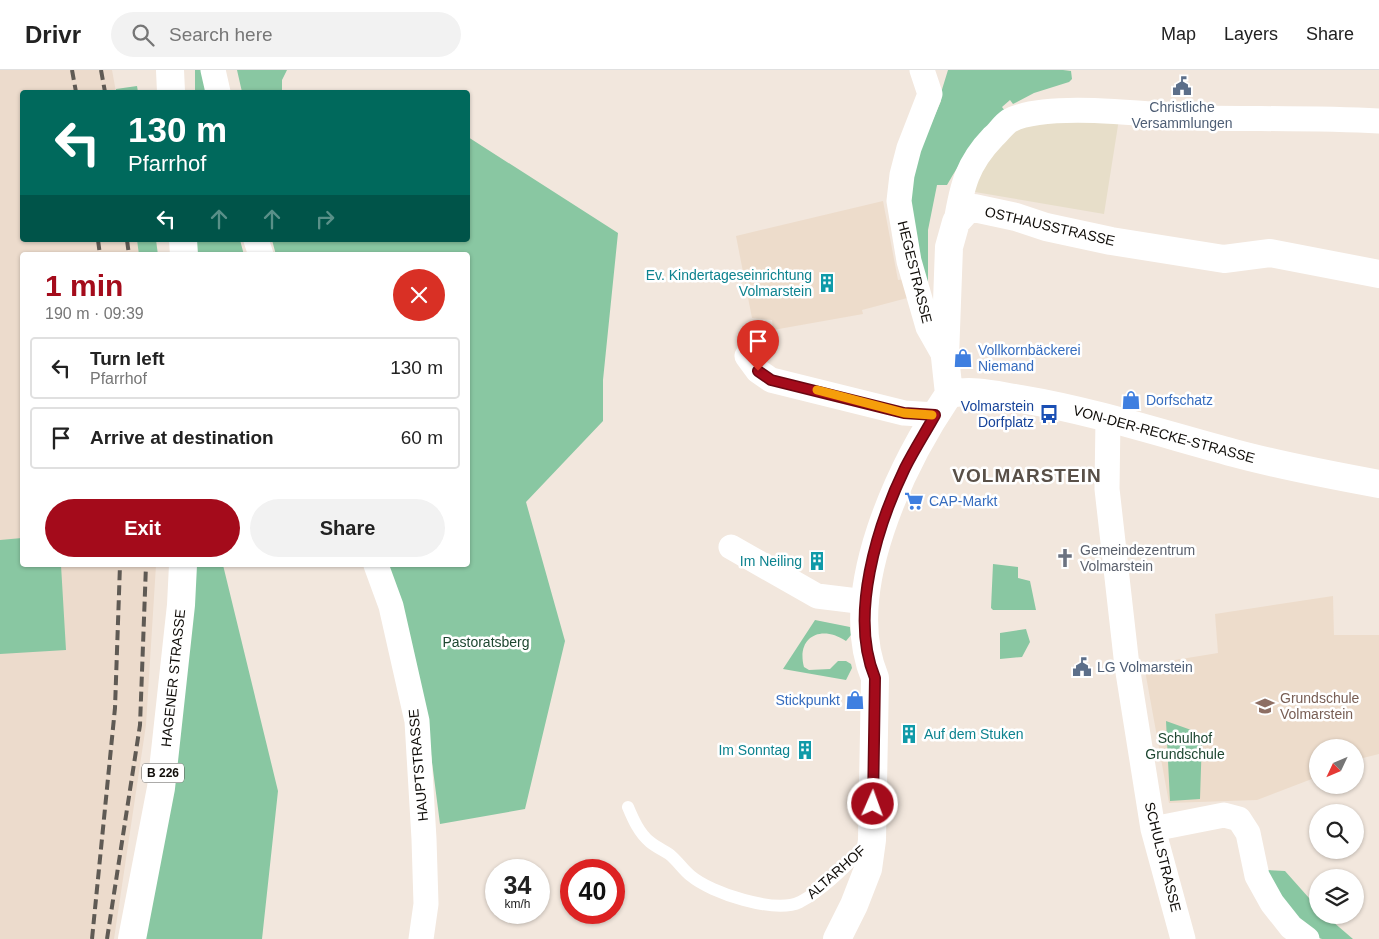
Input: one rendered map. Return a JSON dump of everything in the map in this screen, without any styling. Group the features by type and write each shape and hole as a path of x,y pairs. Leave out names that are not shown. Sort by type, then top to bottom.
{"street":[{"path":"170,70 171,90"},
{"path":"213,70 218,90"},
{"name":"HEGESTRASSE","path":"922,70 930,94 909,148 902,175 899,201 909,261 928,327 945,357"},
{"path":"837,939 854,905 868,869 872,840 875,678 867,659 864,626 866,602 877,543 889,503 906,467 942,405 949,247 956,222 962,184 971,165 985,146 1009,122 1032,115 1063,112 1127,112 1194,117 1379,121"},
{"name":"OSTHAUSSTRASSE","path":"956,222 966,211 974,208 1016,216 1046,227 1111,241 1224,259 1270,253 1379,274"},
{"path":"747,356 758,371 771,380 904,413 942,405"},
{"name":"VON-DER-RECKE-STRASSE","path":"942,405 970,390 1044,403 1108,418 1236,454 1379,484"},
{"name":"SCHULSTRASSE","path":"1108,418 1106,489 1127,666 1153,829 1183,939"},
{"path":"731,547 817,596 866,602"},
{"name":"HAGENER STRASSE","path":"132,939 161,788 182,605 183,567"},
{"name":"HAUPTSTRASSE","path":"377,567 391,606 417,721 426,904 421,939"},
{"path":"1153,829 1224,815 1238,819 1248,833 1257,876 1264,889 1291,927 1307,939"}],"lane":[{"name":"ALTARHOF","path":"628,806 635,822 650,842 669,854 691,877 718,890 758,904 780,907 799,903 838,873 872,840"}],"shaded area":[{"path":"0,70 112,70 116,90 20,90 20,242 137,242 139,252 20,252 20,567 156,567 146,725 114,939 0,939"},
{"path":"1119,119 1104,214 969,191 980,162 1018,129 1034,124"},
{"path":"883,201 898,280 905,279 911,297 862,310 863,314 773,330 772,320 752,318 736,236"},
{"name":"Grundschule Volmarstein","path":"1333,596 1334,635 1379,635 1379,754 1364,758 1364,739 1309,739 1309,780 1257,800 1169,803 1144,665 1218,653 1215,614"}],"green space":[{"path":"195,70 204,70 208,90 195,90"},
{"path":"237,70 287,70 282,80 282,90 242,90"},
{"path":"948,70 1063,70 1071,71 1072,79 1069,82 1034,93 1013,104 1010,100 1002,107 1005,111 973,146 947,185 937,185 928,230 928,294 922,287 907,179 941,101 940,96"},
{"path":"137,86 138,90 116,90"},
{"name":"Pastoratsberg","path":"470,138 618,233 603,380 603,421 526,502 565,641 525,809 440,824 429,739 385,567 470,567 470,252 275,252 273,242 470,242"},
{"path":"137,242 156,242 158,252 139,252"},
{"path":"195,242 241,242 243,252 195,252"},
{"path":"20,538 20,567 61,567 66,650 0,654 0,540"},
{"path":"993,564 1018,567 1018,578 1030,581 1036,610 993,610 991,608"},
{"path":"192,567 223,567 278,791 262,939 140,939"},
{"path":"815,620 850,627 851,635 846,641 828,634 813,636 807,641 804,648 802,657 804,667 809,670 830,669 838,661 846,661 851,664 852,668 846,680 783,669"},
{"path":"1026,629 1030,642 1022,657 1000,659 1000,633"},
{"name":"Schulhof Grundschule","path":"1166,721 1194,731 1202,738 1200,799 1170,801"},
{"path":"1266,870 1285,871 1309,898 1309,924 1336,924 1353,939 1322,939 1312,934 1303,928 1282,900"}],"railway":[{"path":"72,70 76,90"},
{"path":"101,70 105,90"},
{"path":"98,242 100,252"},
{"path":"127,242 129,252"},
{"path":"92,939 115,708 120,567"},
{"path":"107,939 140,725 146,567"}],"slow traffic":[{"path":"817,390 904,413 932,415"}],"place":[{"name":"Christliche Versammlungen","path":"1182,86"},
{"name":"Ev. Kindertageseinrichtung Volmarstein","path":"827,283"},
{"name":"Vollkornbäckerei Niemand","path":"963,358"},
{"name":"Dorfschatz","path":"1131,400"},
{"name":"Volmarstein Dorfplatz","path":"1049,414"},
{"name":"CAP-Markt","path":"914,501"},
{"name":"Gemeindezentrum Volmarstein","path":"1065,558"},
{"name":"Im Neiling","path":"817,561"},
{"name":"LG Volmarstein","path":"1082,667"},
{"name":"Stickpunkt","path":"855,700"},
{"name":"Grundschule Volmarstein","path":"1265,706"},
{"name":"Auf dem Stuken","path":"909,734"},
{"name":"Im Sonntag","path":"805,750"}],"district":[{"name":"VOLMARSTEIN","path":"1027,475"}],"route":[{"path":"758,371 771,380 855,401 904,413 935,415 906,467 889,503 877,543 868,585 864,626 867,659 875,678 873,804"}]}
